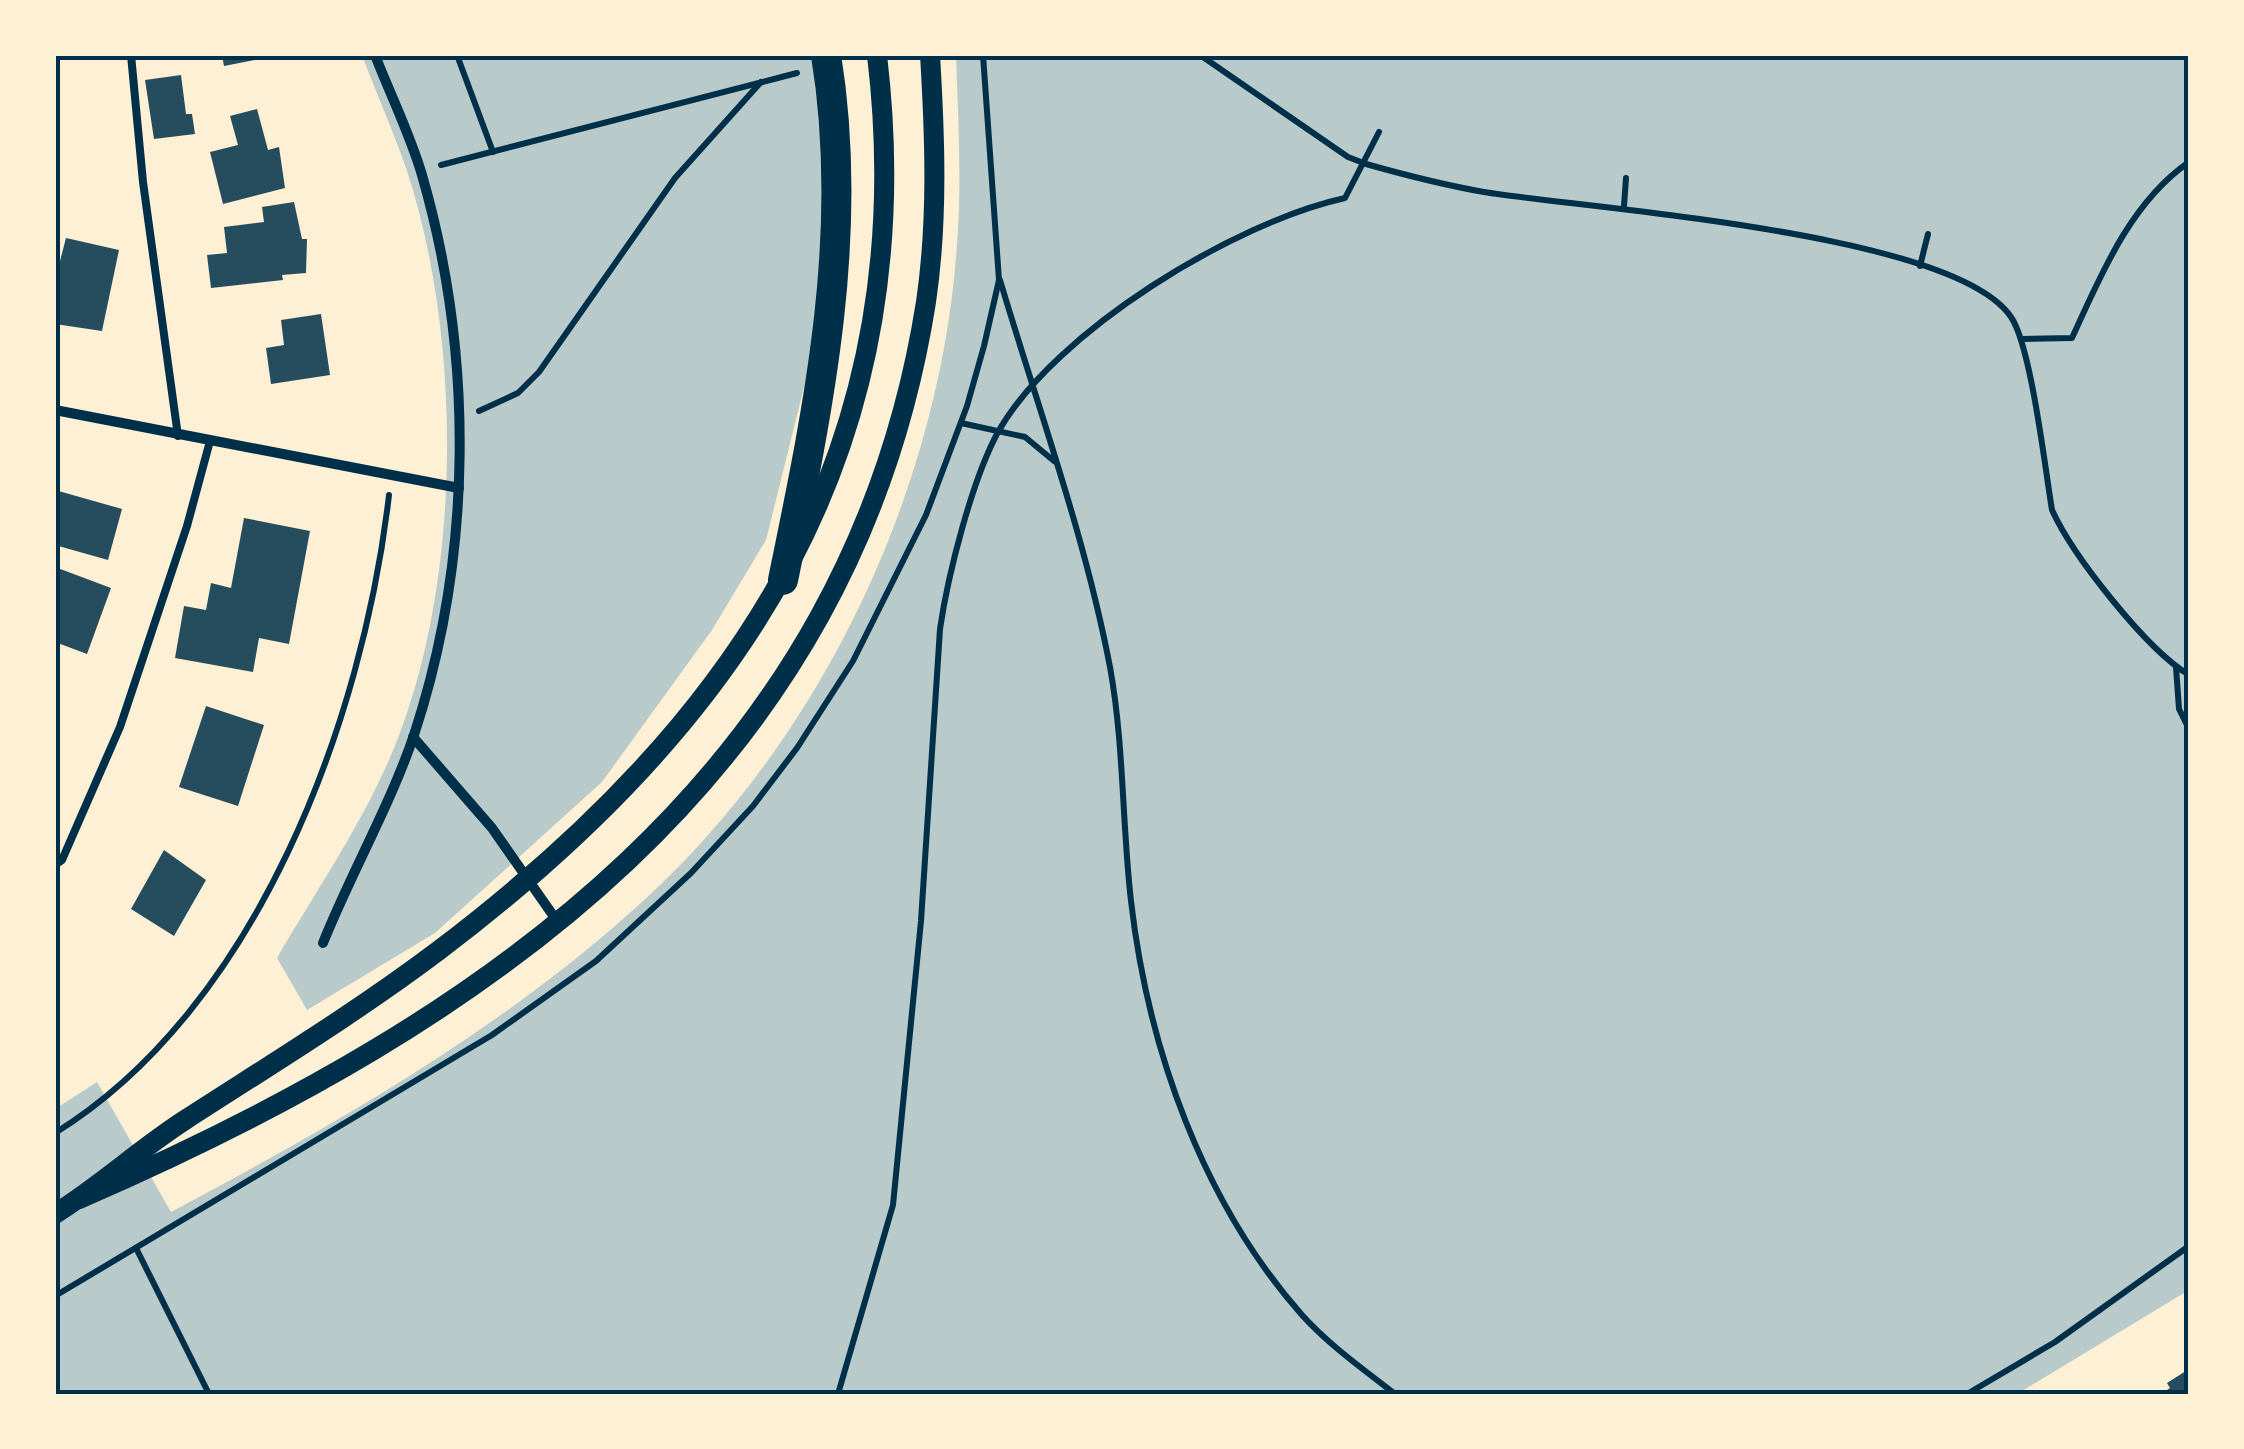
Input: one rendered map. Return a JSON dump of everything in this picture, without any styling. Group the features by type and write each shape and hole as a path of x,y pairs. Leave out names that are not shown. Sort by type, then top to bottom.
{"highway":[{"path":"783,580 824,364 838,254 836,152 818,62"}],"main road":[{"path":"55,1214 179,1124 424,961 527,878 658,752 730,662 783,580 812,524 835,461 875,308 885,164 877,55"},
{"path":"79,1199 195,1148 400,1032 559,924 624,869 738,742 806,644 872,510 903,406 926,299 934,194 930,55"}],"street":[{"path":"323,943 413,737 448,594 458,488 458,417 448,300 421,171 375,55"},
{"path":"55,410 458,488"},
{"path":"413,737 492,828 559,924"}],"lane":[{"path":"131,55 143,182 178,436"},
{"path":"55,865 62,860 120,727 188,526 210,441"}],"path":[{"path":"456,55 493,152"},
{"path":"1200,55 1348,157 1366,164 1486,192 1624,206 1788,234 1952,276 1999,302 2022,338 2052,510 2061,530 2133,622 2176,667 2189,675"},
{"path":"421,171 760,82 818,62"},
{"path":"458,417 500,404 539,372 675,178 760,82"},
{"path":"838,1394 893,1205 922,921 940,628 947,584 999,431 1032,387 1110,316 1160,280 1276,219 1345,198 1380,132"},
{"path":"2022,338 2072,338 2124,234 2157,192 2189,162"},
{"path":"1624,206 1626,178"},
{"path":"1920,266 1928,234"},
{"path":"1000,280 1109,665 1139,951 1183,1114 1238,1229 1270,1278 1305,1319 1395,1394"},
{"path":"961,422 1025,437 1054,462"},
{"path":"55,1133 122,1085 196,1008 230,959 264,894 328,753 359,658 383,551 392,474"},
{"path":"2176,667 2179,709 2189,729"},
{"path":"1967,1394 2056,1342 2189,1246"},
{"path":"136,1248 209,1394"}],"shaded area":[{"path":"362,55 812,55 822,151 823,253 810,363 766,540 712,630 602,782 435,933 307,1010 277,958 357,823 398,738 419,673 434,603 443,529 445,379 437,305 406,168"},
{"path":"956,55 2189,55 2189,1290 2017,1394 55,1394 55,1109 97,1082 171,1212 356,1109 533,992 642,902 707,837 765,764 817,686 861,602 898,515 926,426 946,335 957,244"}],"building":[{"path":"222,55 270,55 271,57 224,66"},
{"path":"181,75 186,114 192,114 195,134 154,139 145,80"},
{"path":"257,109 268,150 279,147 285,188 223,204 210,152 238,145 230,116"},
{"path":"294,202 302,239 307,239 306,273 282,275 283,280 211,288 207,255 227,253 224,227 264,222 262,207"},
{"path":"66,238 119,250 102,331 55,324 55,264 59,265"},
{"path":"321,314 330,375 271,384 266,348 284,345 281,320"},
{"path":"55,490 122,509 108,560 55,545"},
{"path":"244,518 310,531 289,644 259,638 253,672 175,658 184,606 206,610 211,583 231,588"},
{"path":"55,567 111,588 87,654 55,642"},
{"path":"206,706 264,725 238,806 179,787"},
{"path":"164,850 206,880 174,936 131,909"},
{"path":"2189,1369 2189,1394 2161,1394 2170,1388 2167,1383"}]}
